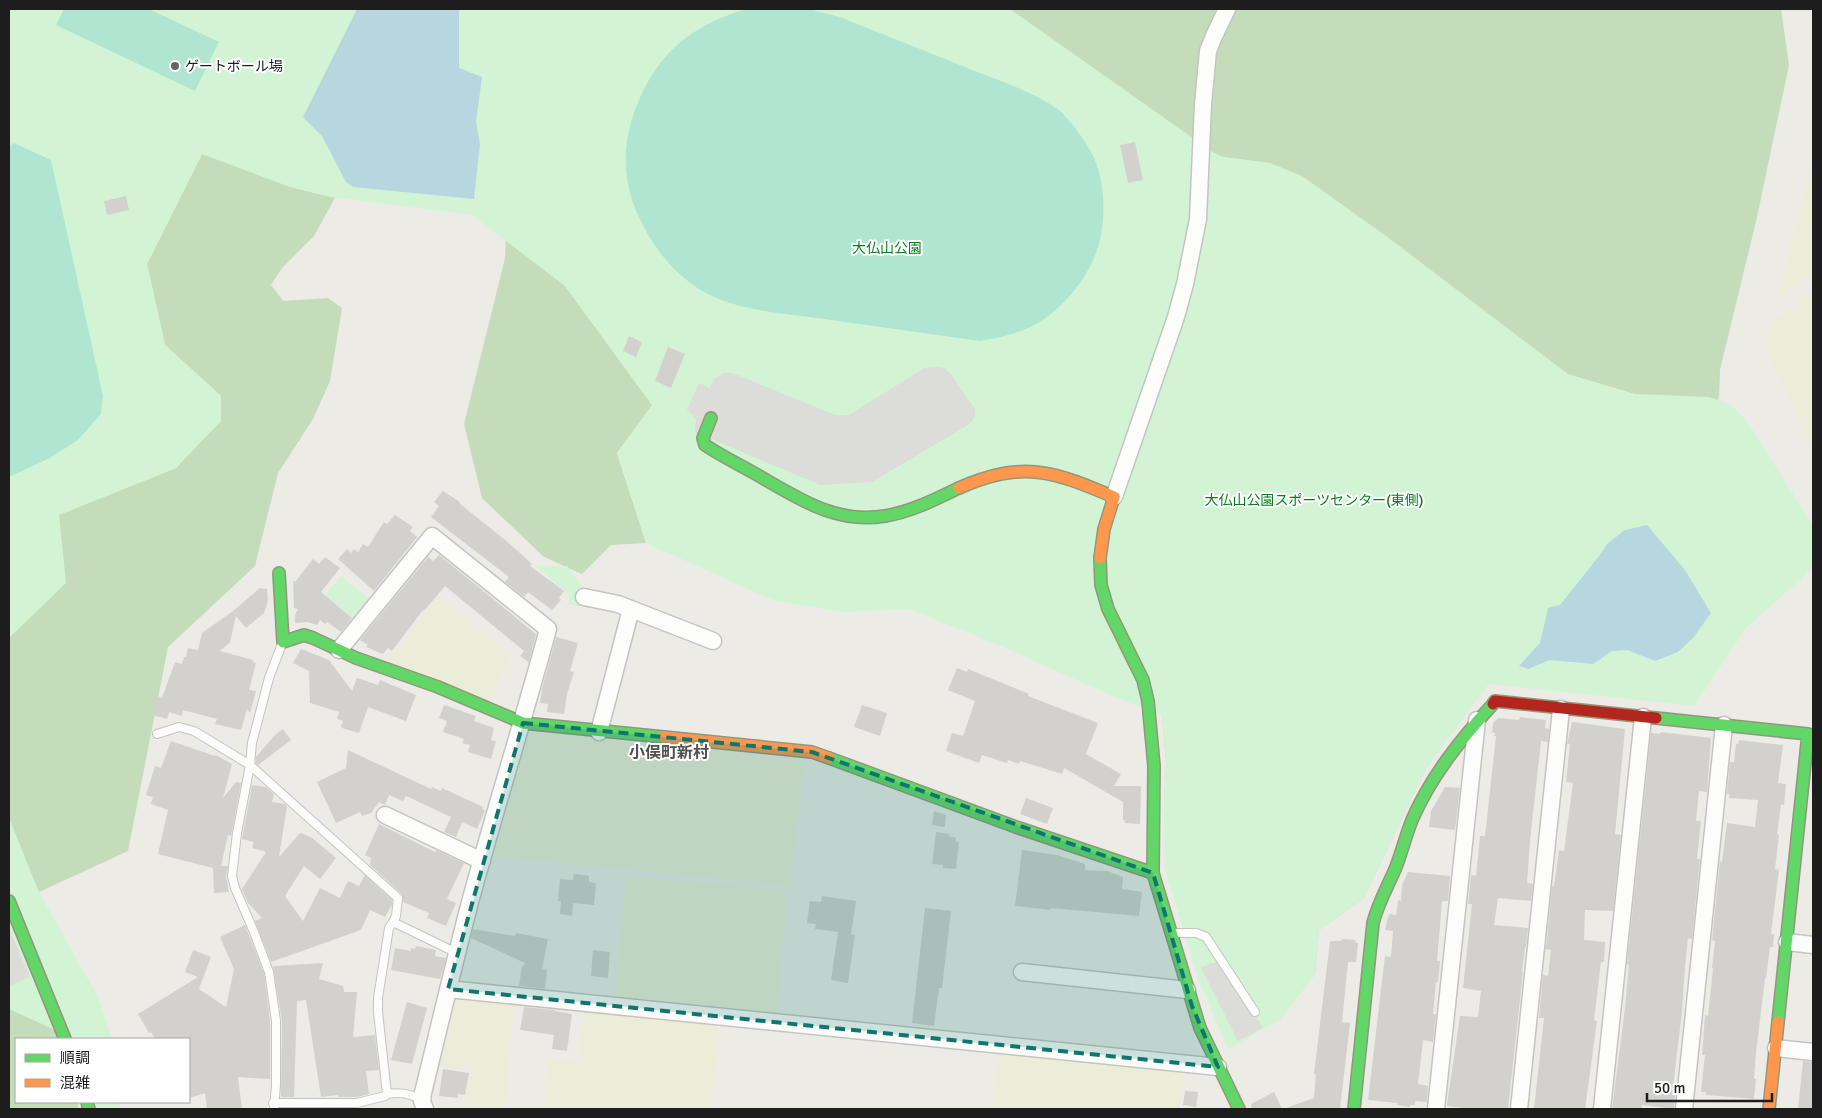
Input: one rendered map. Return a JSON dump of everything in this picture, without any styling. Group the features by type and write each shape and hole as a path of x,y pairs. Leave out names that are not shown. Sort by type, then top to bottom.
{"street":[{"path":"1227,9 1208,52 1203,104 1198,219 1185,284 1104,529 1100,557 1101,585 1108,609 1143,680 1148,701 1154,766 1153,873 1200,1028 1239,1109"},
{"path":"711,418 703,438 705,445 799,499 820,510 840,516 870,518 906,512 978,481 1002,473 1021,471 1056,476 1114,497"},
{"path":"339,650 432,536 548,629 457,953 424,1105"},
{"path":"278,573 283,642 304,635 356,658 481,704 523,723 812,752 1016,827 1153,873"},
{"path":"584,597 618,604 713,641"},
{"path":"599,732 631,609"},
{"path":"1354,1109 1372,923 1376,909 1395,869 1412,820 1434,779 1477,720 1495,701 1808,734 1769,1109"},
{"path":"1519,1109 1561,709"},
{"path":"1602,1109 1643,718"},
{"path":"1436,1109 1477,720"},
{"path":"1684,1109 1724,725"},
{"path":"385,815 482,861"},
{"path":"9,902 65,1038"},
{"path":"1787,942 1813,945"},
{"path":"1022,972 1187,990"},
{"path":"448,989 1218,1067"},
{"path":"1776,1048 1813,1052"}],"lane":[{"path":"283,642 269,678 252,743 232,876 268,972 276,1021 276,1085 274,1106 357,1103 388,1094 406,1093 415,1096 424,1105"},
{"path":"157,734 179,727 194,731 250,764 398,898 396,916 389,928 378,998 388,1094"},
{"path":"393,922 457,953"},
{"path":"1170,933 1196,933 1206,937 1255,1012"}],"highlighted area":[{"path":"523,723 812,752 1153,873 1192,1006 1218,1067 448,989"}],"green space":[{"path":"9,9 1010,9 1214,153 1224,157 1270,163 1302,176 1386,236 1568,374 1635,394 1709,397 1732,405 1749,424 1813,526 1813,568 1746,628 1694,706 1489,684 1426,768 1364,898 1319,930 1315,975 1280,1020 1228,1049 1198,978 1166,872 1164,803 1166,763 1162,715 1117,698 1001,646 909,609 843,612 775,601 646,543 617,453 652,405 565,286 472,215 330,197 290,187 202,154 147,264 165,345 221,396 221,421 176,468 59,515 66,583 9,638"},
{"name":"ゲートボール場","path":"64,9 149,9 219,42 195,91 56,25"},
{"name":"大仏山公園","path":"746,9 809,9 840,17 1016,87 1049,103 1061,112 1089,148 1096,163 1100,176 1103,205 1101,233 1094,258 1083,279 1067,299 1048,316 1028,328 1016,333 980,341 759,310 724,301 708,294 684,278 654,244 633,204 626,167 629,131 640,97 661,62 674,48 706,25"},
{"name":"大仏山公園スポーツセンター(東側)","path":"961,9 1781,9 1789,65 1757,217 1720,370 1719,397 1690,443 1524,634 1426,768 1364,898 1319,930 1315,975 1166,872 1164,803 1166,763 1162,715"},
{"path":"14,143 51,160 103,396 101,414 78,440 50,458 9,477 9,146"},
{"path":"202,154 342,185 314,236 282,268 271,285 283,301 328,298 342,308 330,381 313,419 278,473 255,566 168,647 128,851 39,892 9,864 9,599 58,515 176,468 221,396 165,345 147,264"},
{"path":"1813,161 1813,273 1777,297 1783,281"},
{"path":"509,163 565,286 653,406 617,453 646,543 611,545 582,574 544,557 482,498 464,424 505,258"},
{"path":"1813,293 1813,453 1765,347 1776,318"},
{"path":"536,566 567,566 586,591 582,607 569,604 570,596"},
{"path":"341,576 371,601 356,620 325,595"},
{"path":"439,596 510,655 489,701 386,664"},
{"path":"529,733 801,760 804,766 790,885 492,856"},
{"path":"9,818 39,892 98,997 112,1038 58,1038 55,1030 9,1009"},
{"path":"626,877 787,890 777,1014 615,1000"},
{"path":"456,998 514,1003 505,1109 464,1109 471,1068 439,1065"},
{"path":"9,1000 55,1030 58,1038 15,1038 15,1103 78,1103 78,1109 9,1109"},
{"path":"584,1009 714,1023 720,1034 710,1109 543,1109 549,1059 579,1062"},
{"path":"999,1053 1184,1072 1180,1109 992,1109"},
{"path":"78,1103 120,1103 120,1109 78,1109"}],"shaded area":[{"path":"924,368 944,368 950,373 975,409 973,420 968,425 872,482 820,485 695,432 696,419 687,410 699,383 710,388 714,379 723,373 731,373 835,415 849,415"},
{"path":"9,928 30,977 9,986"},
{"path":"1222,960 1263,1028 1238,1041 1201,967"}],"water":[{"path":"357,9 459,9 459,68 482,77 476,122 480,144 474,199 353,187 346,182 322,136 303,117"},
{"path":"1647,525 1685,570 1711,613 1693,638 1678,652 1655,661 1627,650 1612,651 1593,664 1550,660 1528,669 1519,666 1540,643 1548,608 1560,605 1607,544 1625,530"}],"building":[{"path":"1135,142 1143,180 1128,183 1120,145"},
{"path":"126,196 129,210 107,215 104,201"},
{"path":"629,336 642,342 636,357 623,351"},
{"path":"668,347 685,354 671,388 655,381"},
{"path":"443,491 460,502 510,544 532,564 530,566 564,591 559,598 561,600 552,610 528,592 524,597 505,582 509,577 431,517 439,506 434,502"},
{"path":"395,515 413,527 410,531 417,537 374,591 338,559 347,549 351,553 354,549 358,552 363,544 368,547 384,522 387,524"},
{"path":"439,555 536,634 529,662 520,656 524,651 445,586 423,610 392,651 388,648 383,654 366,647 368,645 360,640 428,557 433,561"},
{"path":"325,557 340,568 321,592 352,618 341,632 327,622 325,624 320,620 317,625 308,622 295,623 295,615 298,609 294,608 293,581 295,582 313,559 319,564"},
{"path":"260,588 267,589 268,601 264,613 246,628 236,616 230,642 220,651 253,660 256,663 249,690 256,691 250,713 247,709 241,730 215,724 217,719 183,710 182,716 169,712 167,719 152,715 158,696 162,698 175,662 182,664 188,648 198,650 202,633 233,611"},
{"path":"556,637 578,643 570,671 574,672 567,694 564,714 547,712 548,704 540,703"},
{"path":"301,649 329,660 352,691 357,678 378,685 380,680 416,695 406,721 368,707 359,733 342,728 343,721 337,719 339,712 310,703 309,671 293,663"},
{"path":"957,668 967,672 968,669 1029,694 1028,696 1098,723 1086,754 1121,774 1114,786 1141,786 1140,824 1125,823 1123,820 1123,802 1064,768 1062,774 1020,761 1019,764 1008,760 1007,763 982,755 979,763 946,751 952,733 963,736 975,701 948,690"},
{"path":"444,705 476,716 474,721 494,728 491,740 496,741 491,759 468,752 470,745 462,743 464,739 443,732 447,721 439,718"},
{"path":"862,705 887,713 880,736 854,727"},
{"path":"1520,717 1546,720 1545,728 1549,729 1548,742 1541,741 1530,841 1527,883 1533,884 1531,901 1498,898 1494,925 1528,928 1508,1109 1461,1109 1447,1106 1447,1104 1460,1016 1478,1017 1481,991 1463,988 1472,904 1468,904 1471,875 1476,876 1480,836 1485,836 1496,736 1492,732 1493,723 1498,718 1519,720"},
{"path":"1572,722 1625,729 1615,834 1621,835 1613,911 1585,910 1584,940 1605,942 1604,962 1601,962 1594,1020 1597,1021 1585,1109 1534,1109 1544,1018 1539,1018 1543,975 1548,976 1551,950 1546,949 1552,886 1554,886 1559,850 1564,851 1573,783 1566,782 1570,744 1567,744"},
{"path":"283,729 291,740 258,765 256,757 275,735"},
{"path":"1661,732 1711,738 1707,792 1699,791 1696,821 1701,821 1697,859 1700,859 1692,939 1688,938 1682,1012 1672,1095 1675,1095 1674,1109 1642,1105 1642,1109 1612,1109 1625,1008 1629,965 1627,964 1651,733 1660,734"},
{"path":"1739,740 1783,745 1778,783 1786,784 1784,805 1781,805 1777,834 1779,835 1775,869 1779,870 1771,934 1774,934 1773,947 1770,947 1765,978 1756,1053 1754,1099 1706,1095 1706,1092 1701,1092 1705,1055 1702,1055 1705,1015 1708,1016 1713,969 1715,941 1712,940 1720,861 1722,862 1727,823 1755,827 1758,800 1729,798 1730,794 1727,794 1730,762 1734,762 1736,744 1738,744"},
{"path":"171,741 216,755 232,764 223,798 236,782 241,783 231,836 228,835 221,866 228,866 226,876 229,892 214,893 213,868 158,854 168,810 151,804 153,797 146,795 155,766 161,768"},
{"path":"348,750 431,789 432,787 441,791 442,788 483,807 482,809 485,811 477,829 462,822 456,837 444,832 451,817 406,796 403,801 389,795 385,805 379,802 371,813 362,816 360,812 336,823 317,782 346,768"},
{"path":"252,785 266,787 274,794 272,802 287,806 279,857 300,833 311,837 336,858 320,879 304,866 285,896 303,921 320,888 340,898 348,881 359,886 365,875 392,900 392,905 385,917 370,910 361,930 271,962 255,921 262,918 248,903 242,889 266,852 252,848 254,842 242,839"},
{"path":"1445,787 1460,788 1455,830 1429,827 1431,811"},
{"path":"1026,798 1053,808 1047,824 1020,814"},
{"path":"934,811 946,815 945,827 932,825"},
{"path":"379,824 435,852 436,850 464,863 447,899 456,903 446,926 427,918 429,913 403,902 402,894 370,865 371,858 365,855"},
{"path":"936,832 949,834 949,836 956,838 956,842 959,842 956,869 943,868 943,865 932,864"},
{"path":"1022,850 1057,855 1085,864 1085,870 1107,871 1123,877 1122,889 1142,892 1139,916 1015,906"},
{"path":"1408,872 1450,876 1448,901 1442,901 1437,961 1440,961 1433,1014 1436,1014 1433,1042 1423,1040 1418,1084 1428,1086 1427,1102 1415,1101 1415,1105 1410,1105 1410,1107 1397,1105 1397,1103 1368,1100 1385,956 1391,957 1393,931 1385,930 1389,914 1396,915 1398,900 1401,901 1402,885"},
{"path":"574,874 589,876 589,882 596,883 594,905 573,903 572,916 560,914 561,901 558,901 560,879 573,880"},
{"path":"822,896 856,901 851,934 855,935 848,983 831,980 838,932 815,929 816,924 807,923 810,901 821,902"},
{"path":"925,908 951,911 942,988 939,988 934,1026 912,1023"},
{"path":"245,925 264,973 270,1021 270,1079 238,1077 242,1109 207,1109 205,1093 190,1098 190,1038 154,1038 151,1032 149,1033 138,1014 198,977 185,972 193,950 211,957 199,989 226,1007 234,969 220,937"},
{"path":"473,929 515,936 516,933 548,939 542,969 547,970 545,989 519,986 522,966 525,963 471,938"},
{"path":"1342,939 1355,940 1358,943 1356,962 1348,962 1342,1022 1350,1023 1340,1109 1286,1109 1314,1098 1316,1074 1314,1074 1330,941 1341,941"},
{"path":"416,946 436,950 435,956 446,958 440,979 391,970 395,948 411,951 411,948 415,949"},
{"path":"593,950 610,952 608,978 591,976"},
{"path":"323,963 319,979 343,986 344,992 357,992 353,1037 375,1035 379,1070 366,1071 369,1094 356,1097 339,1097 338,1095 321,1097 306,1000 297,1001 294,1097 281,1097 282,1021 273,966"},
{"path":"407,1002 427,1008 412,1064 391,1060"},
{"path":"524,1007 555,1010 572,1014 567,1051 552,1049 554,1035 520,1030"},
{"path":"1803,1061 1813,1062 1813,1109 1798,1109"},
{"path":"443,1069 469,1073 465,1095 458,1094 458,1098 439,1096"},
{"path":"1185,1091 1198,1092 1196,1107 1183,1105"},
{"path":"1274,1092 1282,1109 1252,1109 1251,1104"}],"traffic: fast":[{"path":"711,418 703,438 705,445 805,502 835,513 851,517 868,518 895,514 923,505 959,488"},
{"path":"1100,558 1101,585 1108,609 1143,680 1148,701 1154,766 1153,873 1200,1028 1239,1109"},
{"path":"279,573 283,642 304,635 313,638 356,658 438,687 523,723 664,737"},
{"path":"1354,1109 1375,916 1396,867 1412,820 1428,788 1458,744 1493,704"},
{"path":"1656,718 1808,734 1778,1022"},
{"path":"829,758 1016,827 1153,873"},
{"path":"9,901 65,1038"},
{"path":"87,1103 89,1109"}],"traffic: slow":[{"path":"959,488 1002,474 1038,472 1055,475 1114,497 1104,529 1100,558"},
{"path":"664,737 812,752 829,758"},
{"path":"1769,1109 1778,1022"}],"traffic: jam":[{"path":"1493,704 1495,701 1656,718"}],"place":[{"name":"ゲートボール場","path":"175,66"}],"district":[{"name":"小俣町新村","path":"669,753"}]}
